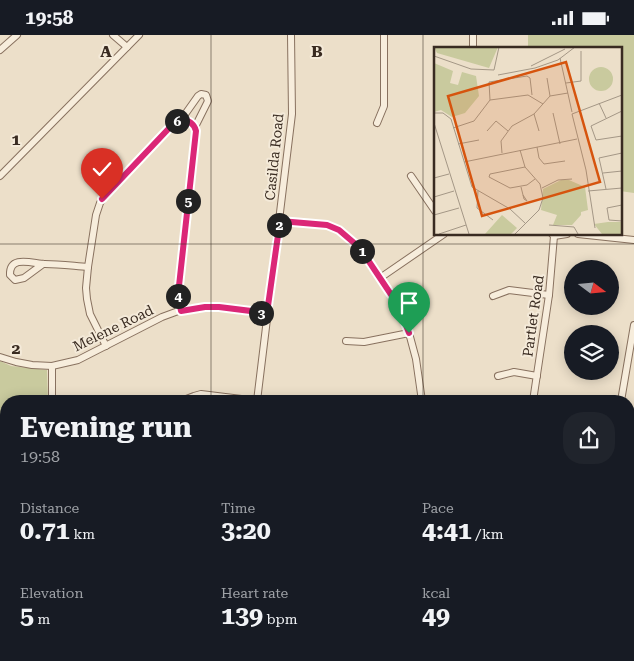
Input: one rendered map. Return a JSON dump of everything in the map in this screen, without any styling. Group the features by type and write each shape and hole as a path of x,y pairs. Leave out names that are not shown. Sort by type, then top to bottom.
{"street":[{"path":"0,50 17,35"},
{"path":"113,35 127,47"},
{"path":"0,176 139,35"},
{"name":"Casilda Road","path":"259,395 292,114 291,35"},
{"path":"376,123 384,106 384,35"},
{"path":"106,346 90,314 86,288 96,215 100,203 106,194 174,123 181,119 198,96 201,94 206,95 208,101 195,127"},
{"path":"181,119 190,121 196,131 178,295 181,311"},
{"path":"411,177 434,210"},
{"path":"280,221 327,225 339,230 360,248 398,305 409,333 416,359 421,395"},
{"path":"380,278 443,235"},
{"name":"Partlet Road","path":"534,395 549,295 553,235"},
{"path":"587,235 634,240"},
{"path":"43,264 24,279 15,280 10,275 11,268 20,262 26,261 88,267"},
{"path":"492,296 509,289 549,295"},
{"name":"Melene Road","path":"0,357 32,365 52,366 78,361 162,317 181,311 219,307 267,313"},
{"path":"622,395 634,325"},
{"path":"346,341 364,343 409,333"},
{"path":"52,366 52,395"},
{"path":"498,376 514,372 537,376"}],"green space":[{"path":"528,35 634,35 634,193 622,191 622,47 528,47"},
{"path":"0,361 11,366 47,370 48,395 0,395"}],"route":[{"path":"102,199 174,123 181,119 190,121 196,131 178,295 181,311 219,307 267,313 280,221 327,225 339,230 360,248 398,305 409,333"}]}
